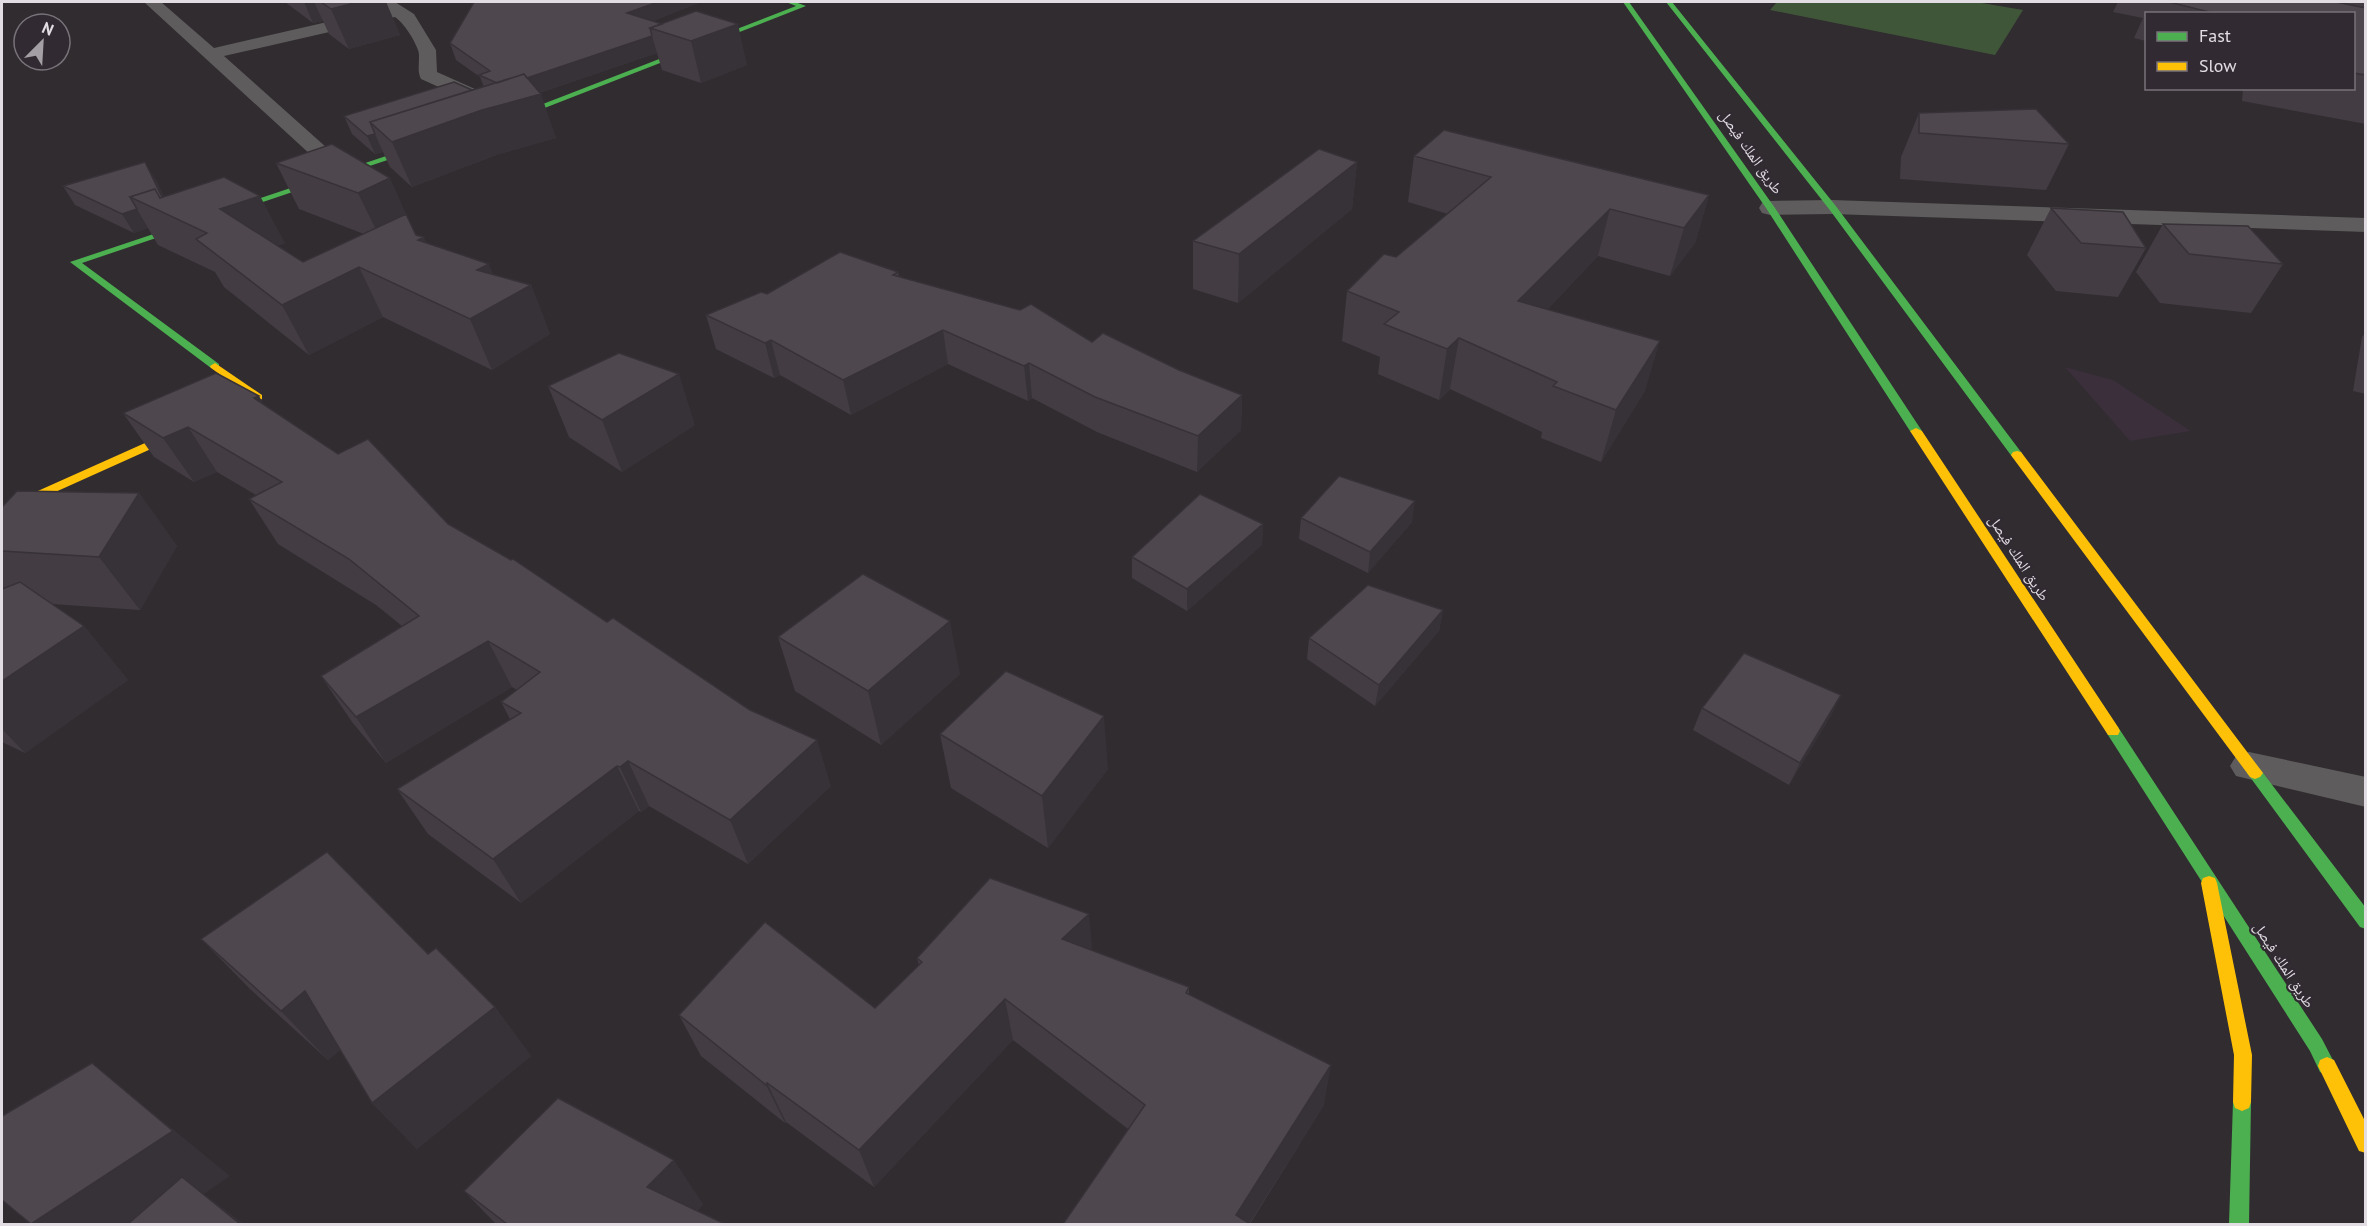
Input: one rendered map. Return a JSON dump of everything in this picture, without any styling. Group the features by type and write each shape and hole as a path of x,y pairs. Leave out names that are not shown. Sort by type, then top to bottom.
{"main road":[{"path":"485,126 518,116 803,6 789,2"},
{"name":"طريق الملك فيصل","path":"1626,2 1770,208 2207,875 2316,1045 2366,1144"},
{"name":"طريق الملك فيصل","path":"1669,2 1832,207 2366,921"},
{"path":"2,512 258,397 75,262 442,141"},
{"path":"2207,875 2243,1056 2239,1224"}],"street":[{"path":"152,2 344,173"},
{"path":"211,54 391,6 408,18 427,50 428,75 518,116"},
{"path":"1770,208 1832,207 2366,225"},
{"path":"2249,766 2366,792"}],"shaded area":[{"path":"2065,367 2113,380 2191,431 2130,441"}],"green space":[{"path":"1777,2 1976,2 2023,10 1995,55 1770,10"}],"building":[{"path":"321,2 358,2 331,9"},
{"path":"474,2 658,2 627,13 662,24 650,28 652,36 527,78 524,74 497,83 479,75 490,71 450,43"},
{"path":"2169,2 2336,2 2366,8 2366,75 2355,73 2355,12 2209,12"},
{"path":"696,11 738,24 691,41 650,28"},
{"path":"524,74 541,94 482,110 392,142 370,122"},
{"path":"454,82 472,90 370,122 375,134 367,136 344,116"},
{"path":"2036,109 2069,144 1919,133 1919,113"},
{"path":"1444,130 1709,195 1684,228 1610,209 1518,301 1660,341 1616,410 1553,386 1557,382 1459,338 1447,349 1384,324 1399,312 1347,291 1384,254 1396,257 1491,177 1414,156"},
{"path":"332,144 390,178 358,193 276,163"},
{"path":"1319,149 1357,162 1239,254 1193,241"},
{"path":"145,162 162,197 160,198 155,189 130,197 137,209 122,214 63,186"},
{"path":"224,177 260,196 220,209 303,262 406,214 416,235 424,237 418,240 489,264 477,270 531,285 470,319 359,267 282,305 196,239 207,233 130,197 155,189 160,198"},
{"path":"2051,208 2123,212 2146,248 2081,243"},
{"path":"2163,224 2248,226 2283,264 2189,254"},
{"path":"840,252 898,272 893,275 1020,310 1031,304 1092,342 1103,333 1179,370 1242,395 1198,436 1095,397 1029,363 1024,366 943,330 843,380 771,340 765,343 706,315 761,292 767,294"},
{"path":"619,353 679,374 602,420 548,386"},
{"path":"216,373 259,396 254,398 338,454 368,439 448,524 511,560 513,559 607,622 613,618 750,710 817,740 730,820 628,761 620,767 617,766 493,859 397,789 521,713 501,702 540,672 488,641 356,717 321,676 419,616 349,559 249,499 282,482 188,427 163,438 123,413"},
{"path":"1339,476 1415,501 1370,552 1301,518"},
{"path":"17,491 139,493 99,557 2,551 2,507"},
{"path":"1200,494 1263,524 1187,589 1132,557"},
{"path":"863,574 950,621 868,691 778,637"},
{"path":"20,582 84,626 2,681 2,589"},
{"path":"1368,585 1443,610 1379,685 1309,638"},
{"path":"1744,653 1841,695 1800,763 1702,708"},
{"path":"1006,671 1104,716 1042,796 940,734"},
{"path":"327,852 428,954 436,948 495,1007 372,1103 305,991 281,1011 201,939"},
{"path":"990,878 1089,914 1062,939 1189,987 1186,993 1331,1065 1236,1215 1250,1224 1063,1224 1145,1105 1005,999 859,1150 767,1083 766,1085 679,1015 765,922 875,1008 922,962 917,958"},
{"path":"92,1063 173,1131 31,1224 2,1200 2,1116"},
{"path":"558,1098 674,1160 647,1187 725,1224 507,1224 464,1191"},
{"path":"182,1177 240,1224 128,1224"}],"traffic: fast":[{"path":"503,121 803,6 789,2"},
{"path":"1626,2 1770,208 1916,431"},
{"path":"1669,2 1832,207 2017,455"},
{"path":"215,366 75,262 428,145"},
{"path":"2113,731 2316,1045 2327,1066"},
{"path":"2255,773 2366,922"},
{"path":"2239,1224 2242,1102"}],"traffic: slow":[{"path":"2,512 258,397 215,366"},
{"path":"1916,431 2113,731"},
{"path":"2017,455 2255,773"},
{"path":"2209,883 2243,1055 2242,1102"},
{"path":"2327,1066 2366,1144"}]}
